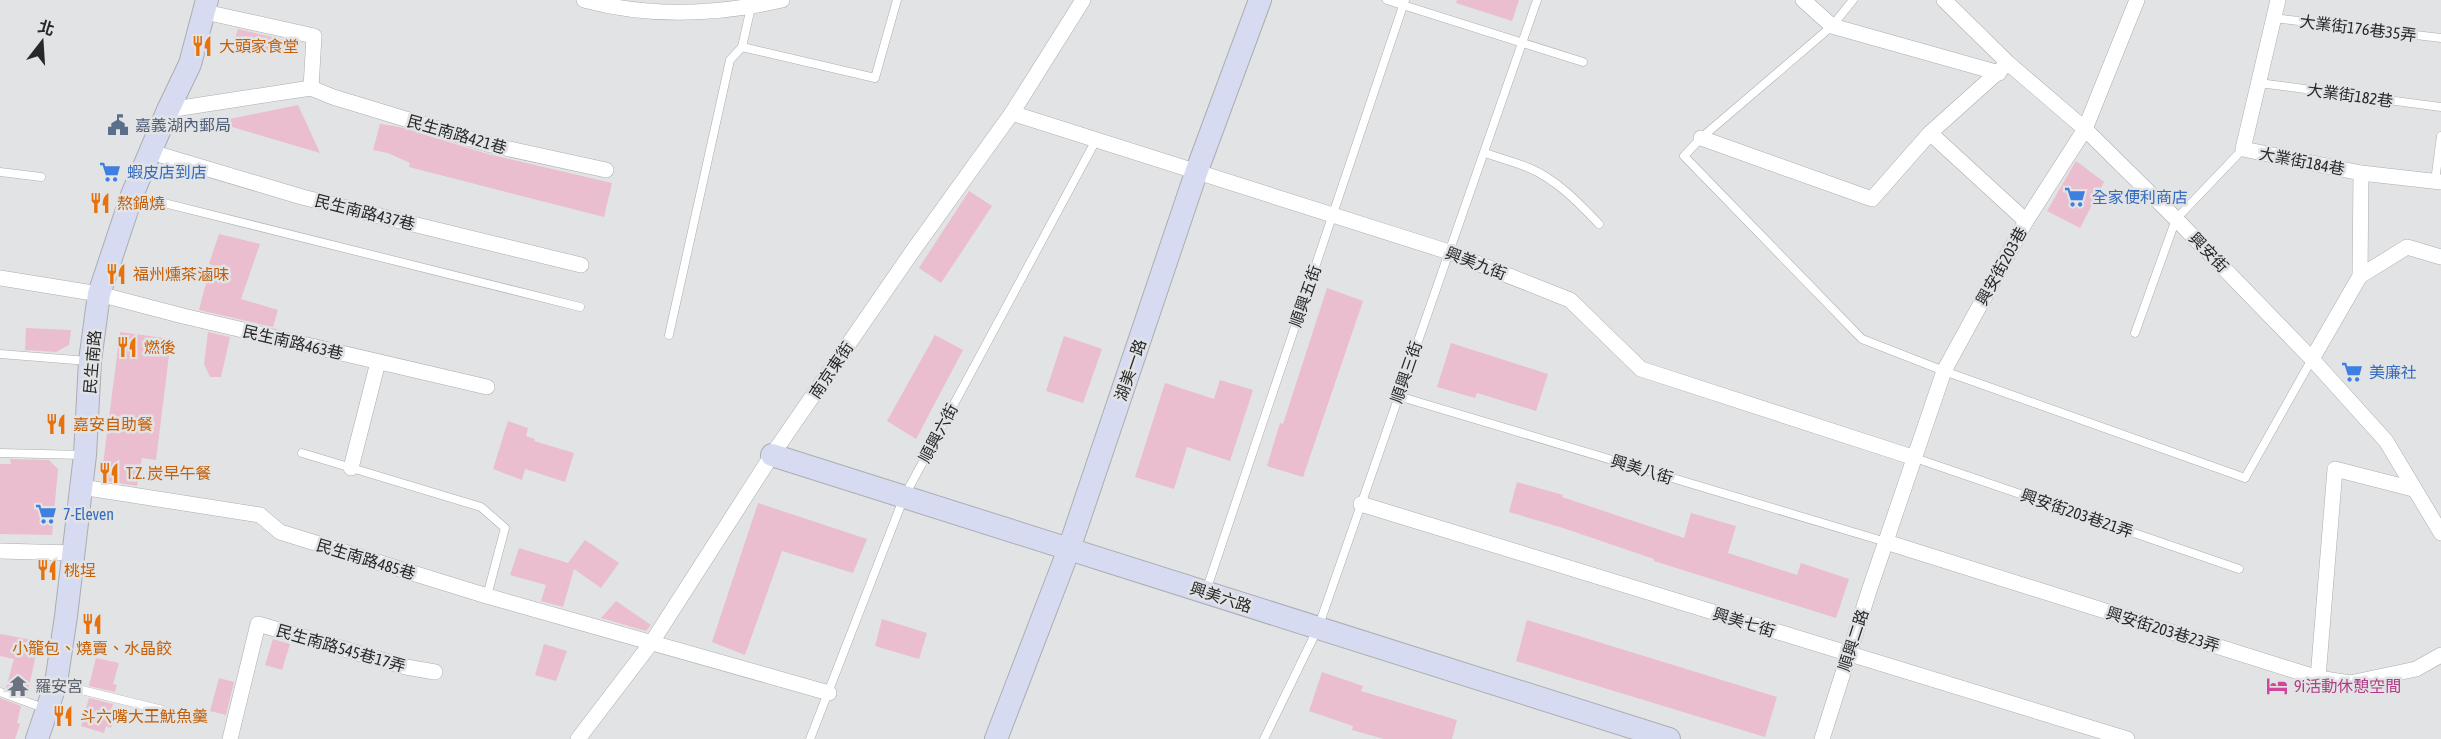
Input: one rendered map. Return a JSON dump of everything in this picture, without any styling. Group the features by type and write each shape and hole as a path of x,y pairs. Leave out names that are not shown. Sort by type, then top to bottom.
{"street":[{"path":"584,0 617,9 687,14 752,7 782,0"},
{"name":"南京東街","path":"578,739 652,642 772,455 905,261 1012,113 1083,0"},
{"name":"湖美一路","path":"996,739 1070,549 1196,173 1260,0"},
{"path":"1803,0 1832,26 2004,68"},
{"name":"興安街","path":"1944,0 2004,68 2085,129 2312,359 2386,441 2441,533"},
{"name":"興安街203巷","path":"1886,542 1944,371 2026,221 2085,129 2137,0"},
{"name":"大業街184巷","path":"2278,0 2242,149 2361,173 2438,181"},
{"path":"206,6 314,36 311,88"},
{"name":"民生南路","path":"37,739 56,683 85,455 90,361 99,294 132,195 190,64 206,6"},
{"path":"1701,138 1872,199 1930,134 2004,68"},
{"name":"民生南路421巷","path":"168,110 311,88 333,97 491,145 606,170"},
{"name":"興美九街","path":"1012,113 1449,252 1570,300 1641,369 1915,458"},
{"path":"1930,134 2026,221"},
{"name":"民生南路437巷","path":"151,152 302,196 581,265"},
{"path":"2360,276 2361,173"},
{"path":"2312,359 2360,276 2407,247 2441,257"},
{"name":"民生南路463巷","path":"0,278 99,294 183,316 487,387"},
{"path":"351,468 378,362"},
{"name":"興美六路","path":"772,455 1669,739"},
{"path":"2318,678 2335,469 2413,489"},
{"name":"民生南路485巷","path":"81,487 260,515 280,532 487,596 829,693"},
{"name":"興美七街","path":"1361,504 2127,739"},
{"name":"順興二路","path":"1822,739 1886,542"},
{"name":"興安街203巷23弄","path":"1886,542 2318,678 2350,683 2415,669 2441,655"},
{"path":"0,551 73,553"},
{"name":"民生南路545巷17弄","path":"230,739 258,624 395,665 435,672"}],"lane":[{"path":"742,47 875,78 897,0"},
{"path":"1387,0 1404,2 1583,62"},
{"name":"順興三街","path":"1264,739 1318,628 1537,0"},
{"path":"1853,0 1832,26 1701,138 1684,156 1862,339 1944,371 2245,478 2312,359"},
{"name":"順興五街","path":"1206,592 1404,2"},
{"path":"669,335 730,60 742,47 752,7"},
{"name":"大業街176巷35弄","path":"2274,18 2441,39"},
{"name":"大業街182巷","path":"2259,83 2441,107"},
{"path":"2438,181 2441,136"},
{"name":"順興六街","path":"810,739 904,497 1096,140"},
{"path":"2135,333 2176,219 2242,149"},
{"path":"1485,153 1530,168 1549,179 1582,206 1599,224"},
{"path":"0,172 41,177"},
{"path":"132,195 579,307"},
{"path":"0,354 90,361"},
{"name":"興美八街","path":"1398,396 1886,542"},
{"path":"0,453 85,455"},
{"path":"302,453 481,507 505,528 487,596"},
{"name":"興安街203巷21弄","path":"1915,458 2239,569"},
{"path":"56,683 163,710"},
{"path":"0,692 47,709"}],"building":[{"path":"1457,0 1519,0 1512,21 1456,3"},
{"path":"238,29 285,40 279,54 235,38"},
{"path":"298,105 320,153 215,122"},
{"path":"380,124 400,127 488,154 612,183 604,217 409,167 410,163 388,153 373,150"},
{"name":"全家便利商店","path":"2076,161 2104,182 2080,228 2047,211"},
{"path":"969,191 992,206 941,283 919,268"},
{"path":"219,234 260,244 241,299 278,310 273,327 199,310 211,264 209,264"},
{"path":"1327,288 1363,301 1303,477 1267,466"},
{"path":"26,328 71,330 69,345 56,352 25,350"},
{"path":"120,332 171,339 156,460 142,458 137,486 101,480"},
{"path":"208,332 230,337 221,377 210,377 204,364"},
{"path":"935,335 963,350 916,439 887,421"},
{"path":"1064,336 1102,349 1083,403 1046,391"},
{"path":"1451,343 1548,374 1536,411 1477,393 1475,398 1437,387"},
{"path":"1220,380 1253,390 1230,461 1187,447 1174,489 1135,477 1165,383 1214,399"},
{"path":"508,421 528,428 526,436 535,439 534,441 574,453 565,482 525,469 522,480 493,469"},
{"path":"10,459 49,460 58,469 52,535 0,534 0,464 11,464"},
{"path":"1517,482 1563,495 1562,497 1684,538 1691,513 1736,526 1728,553 1797,575 1801,563 1849,579 1836,618 1654,561 1654,559 1563,528 1509,512"},
{"path":"758,503 867,539 853,573 782,551 745,655 712,642"},
{"path":"585,540 619,563 601,588 574,569 563,607 541,601 546,585 510,575 519,548 568,563"},
{"path":"616,601 651,625 646,631 601,618"},
{"path":"882,619 927,633 919,659 875,646"},
{"path":"1527,620 1777,697 1765,737 1516,661"},
{"path":"0,634 39,641 27,695 6,688 14,659 0,656"},
{"path":"273,639 290,644 282,670 265,665"},
{"path":"544,644 567,651 556,681 535,675"},
{"path":"96,658 119,663 113,684 117,685 115,692 89,686"},
{"path":"1322,672 1363,686 1361,691 1457,720 1452,739 1384,739 1352,730 1353,726 1309,711"},
{"path":"219,678 234,682 226,715 210,711"},
{"path":"0,698 21,706 17,723 20,724 15,739 0,739"},
{"path":"89,698 113,704 111,711 116,713 111,728 106,726 104,733 81,726"}],"place":[{"name":"大頭家食堂","path":"202,46"},
{"name":"嘉義湖內郵局","path":"118,125"},
{"name":"蝦皮店到店","path":"110,172"},
{"name":"全家便利商店","path":"2075,197"},
{"name":"熬鍋燒","path":"100,203"},
{"name":"福州燻茶滷味","path":"116,274"},
{"name":"燃後","path":"127,347"},
{"name":"美廉社","path":"2352,372"},
{"name":"嘉安自助餐","path":"56,424"},
{"name":"T.Z. 炭早午餐","path":"109,473"},
{"name":"7-Eleven","path":"46,514"},
{"name":"桃埕","path":"47,570"},
{"name":"小籠包、燒賣、水晶餃","path":"92,624"},
{"name":"羅安宮","path":"18,686"},
{"name":"9i活動休憩空間","path":"2277,686"},
{"name":"斗六嘴大王魷魚羹","path":"63,716"}]}
